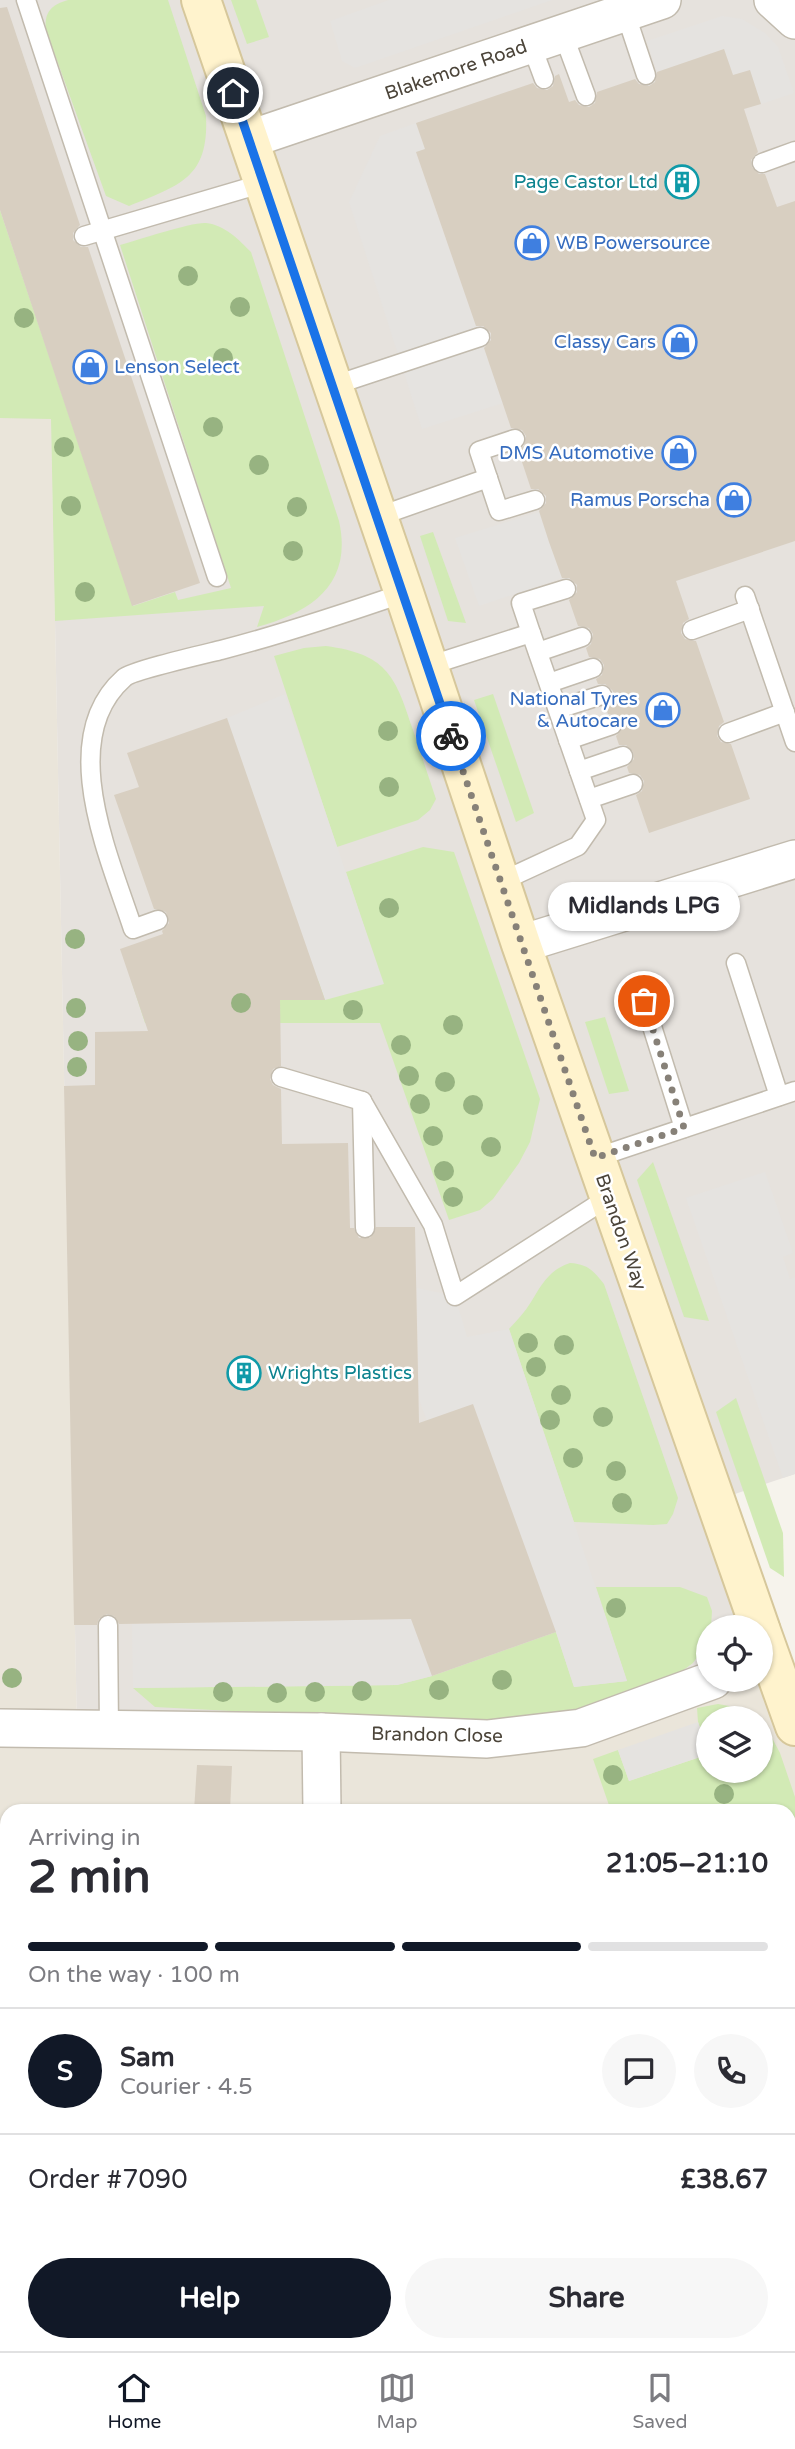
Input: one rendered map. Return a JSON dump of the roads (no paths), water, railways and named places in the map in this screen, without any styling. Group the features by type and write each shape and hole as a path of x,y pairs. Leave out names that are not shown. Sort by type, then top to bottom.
{"street":[{"name":"Brandon Way","path":"201,0 521,944 753,1615"},
{"name":"Blakemore Road","path":"250,139 662,0"},
{"path":"521,944 795,859"},
{"name":"Brandon Way","path":"773,1670 795,1726"},
{"name":"Brandon Close","path":"0,1728 321,1732 487,1739 581,1728 696,1686"},
{"path":"321,1732 322,1804"}],"lane":[{"path":"26,0 102,231 180,495 217,577"},
{"path":"625,12 646,75"},
{"path":"544,79 547,39"},
{"path":"547,39 586,96"},
{"path":"762,163 795,151"},
{"path":"84,236 264,183"},
{"path":"332,386 480,337"},
{"path":"515,439 479,451 499,511 535,500"},
{"path":"377,517 488,478"},
{"path":"500,882 578,846 596,820 521,603 566,589"},
{"path":"158,920 133,929 96,816 91,775 93,733 102,704 125,676 274,636 404,593"},
{"path":"692,629 747,602 795,742"},
{"path":"428,666 531,633"},
{"path":"538,652 582,637"},
{"path":"549,682 593,668"},
{"path":"558,709 602,695"},
{"path":"727,733 785,712"},
{"path":"568,740 612,725"},
{"path":"579,771 623,756"},
{"path":"589,799 633,784"},
{"path":"595,1158 787,1093 736,963"},
{"path":"644,1001 684,1128"},
{"path":"281,1077 362,1101 433,1225 455,1296 609,1197"},
{"path":"362,1101 365,1228"},
{"path":"107,1625 108,1730"}],"place":[{"name":"Page Castor Ltd","path":"682,182"},
{"name":"WB Powersource","path":"532,243"},
{"name":"Classy Cars","path":"680,342"},
{"name":"Lenson Select","path":"90,367"},
{"name":"DMS Automotive","path":"679,453"},
{"name":"Ramus Porscha","path":"734,500"},
{"name":"National Tyres & Autocare","path":"663,710"},
{"name":"Midlands LPG","path":"644,1001"},
{"name":"Wrights Plastics","path":"244,1373"}]}
